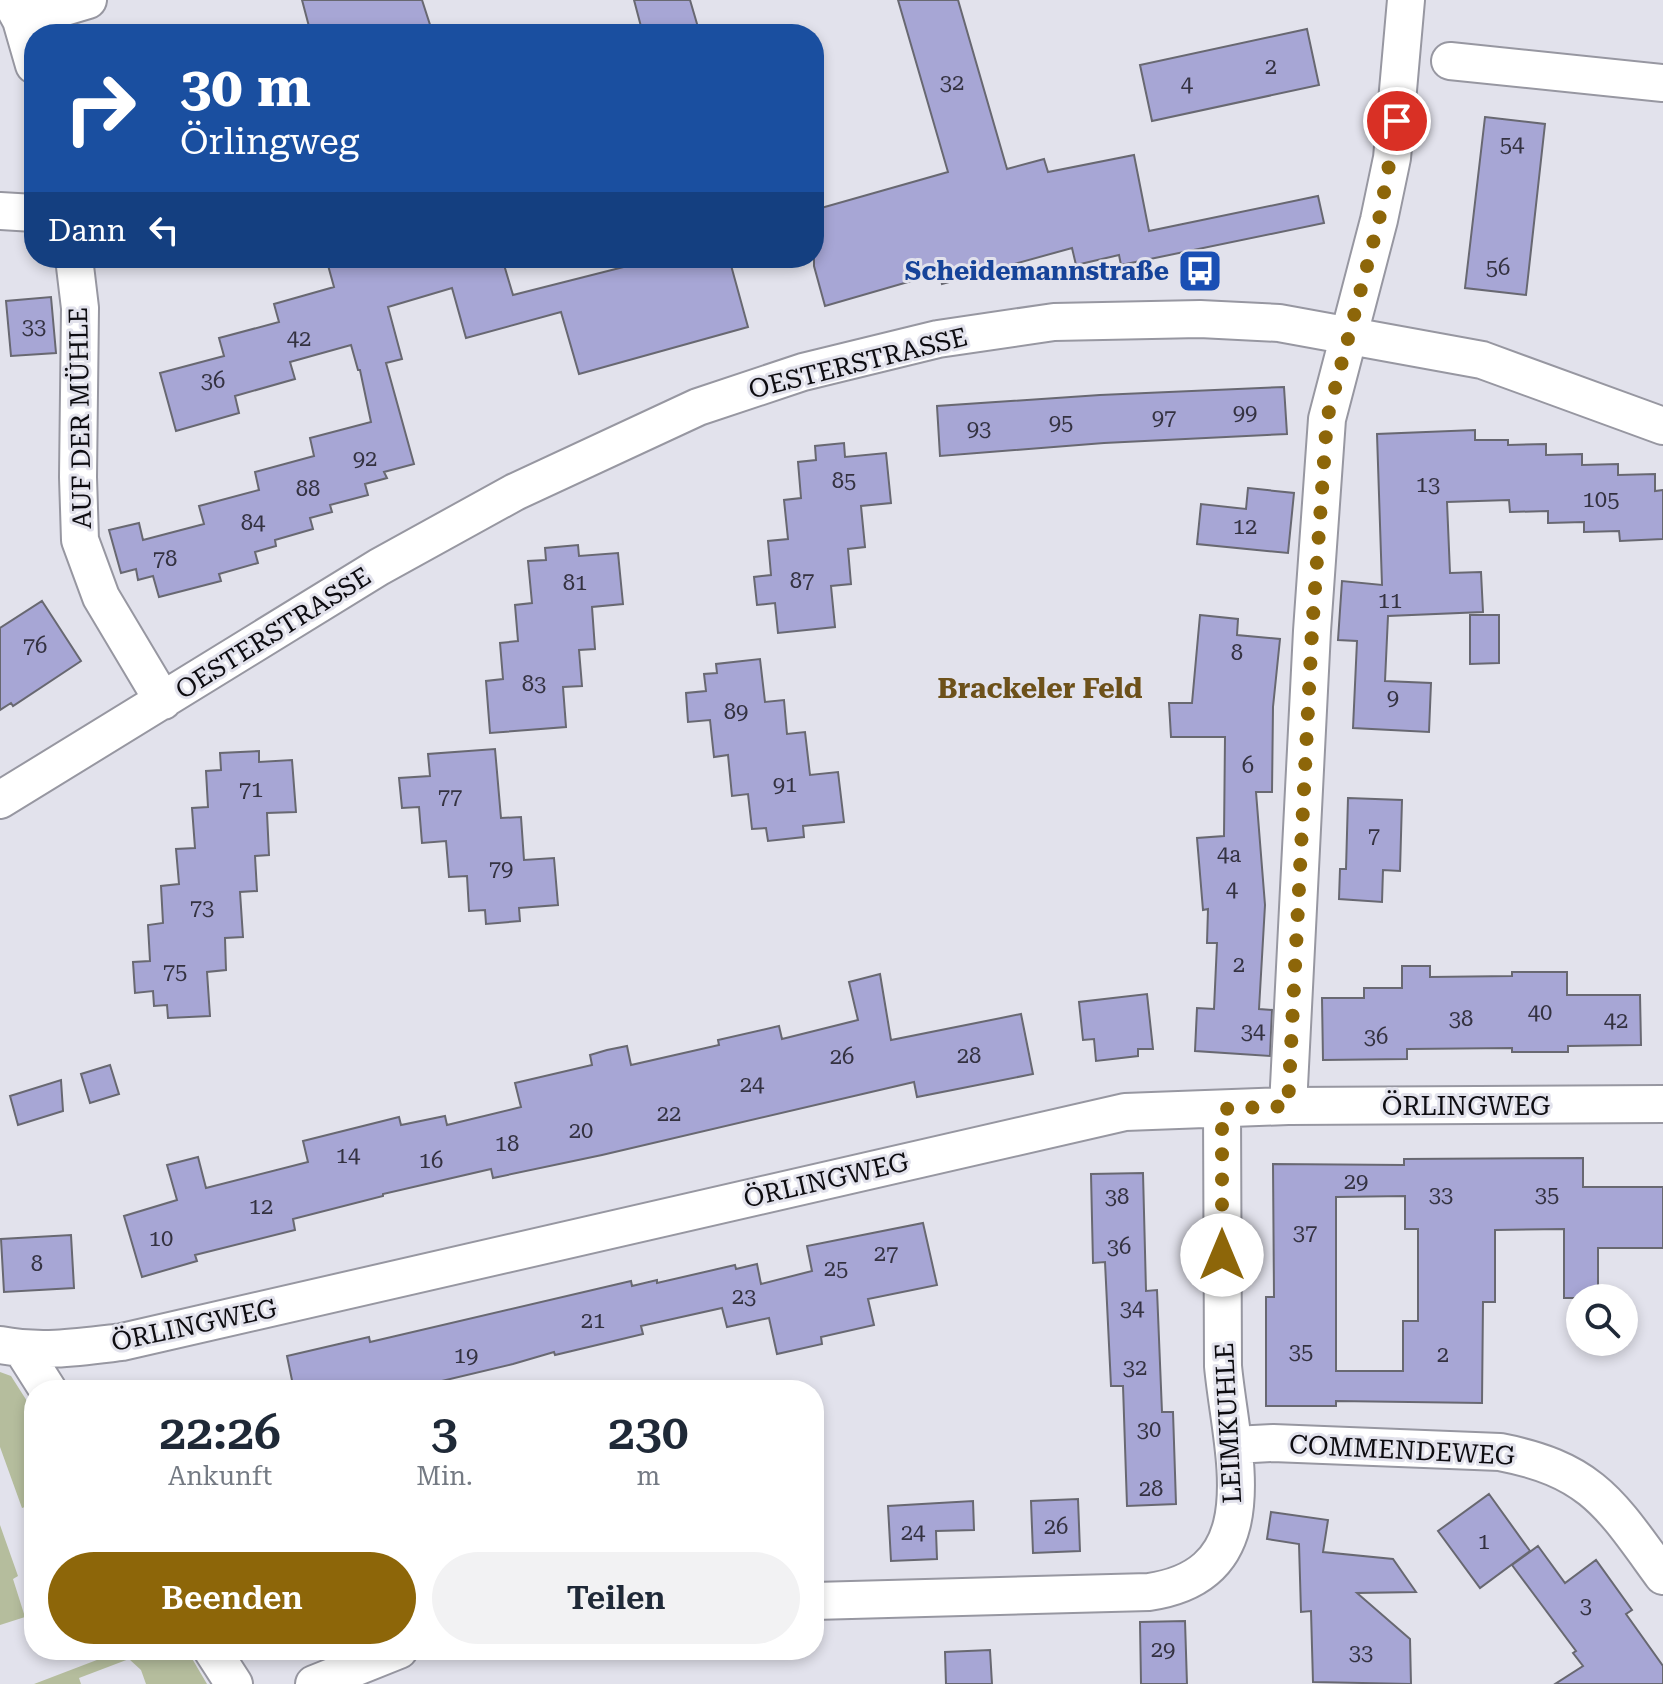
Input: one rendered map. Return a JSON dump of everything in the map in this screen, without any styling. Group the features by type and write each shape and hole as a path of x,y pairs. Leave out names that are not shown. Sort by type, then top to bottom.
{"street":[{"path":"24,36 15,10 88,0"},
{"path":"1288,1106 1312,631 1327,419 1392,158 1406,0"},
{"path":"1450,61 1663,83"},
{"path":"0,211 24,212"},
{"name":"AUF DER MÜHLE","path":"75,268 80,308 80,540 101,597 163,701"},
{"name":"OESTERSTRASSE","path":"0,800 379,567 515,492 698,407 803,372 938,339 1054,322 1200,319 1279,323 1482,360 1663,426"},
{"name":"ÖRLINGWEG","path":"11,1347 64,1350 122,1342 1125,1112 1288,1106 1663,1104"},
{"name":"LEIMKUHLE","path":"824,1601 1135,1593 1176,1588 1199,1576 1216,1561 1228,1541 1237,1496 1234,1445 1223,1366 1222,1109"},
{"path":"11,1347 39,1380"},
{"name":"COMMENDEWEG","path":"1234,1445 1273,1443 1500,1452 1535,1459 1569,1472 1600,1495 1663,1576"},
{"path":"218,1660 234,1684"},
{"path":"314,1684 374,1660"}],"green space":[{"path":"0,1372 11,1376 24,1396 24,1507 0,1447"},
{"path":"0,1525 18,1576 13,1579 24,1617 0,1625"},
{"path":"97,1660 126,1660 79,1678 81,1684 34,1684"},
{"path":"130,1660 193,1660 207,1684 146,1684 141,1670"}],"building":[{"path":"302,0 422,0 430,24 308,24"},
{"path":"634,0 690,0 697,24 640,24"},
{"path":"898,0 958,0 1007,169 1044,159 1048,172 1134,155 1149,231 1318,196 1324,223 1121,265 1119,255 1076,265 1072,248 942,284 939,273 825,306 815,268 824,268 824,207 948,172"},
{"path":"1307,29 1319,85 1152,121 1140,65"},
{"path":"1485,117 1545,124 1526,295 1465,288"},
{"path":"329,268 505,268 513,295 620,268 732,268 748,327 579,374 561,312 466,338 452,288 388,307 402,359 386,363 414,464 384,472 387,478 365,484 368,495 330,505 332,512 310,518 313,529 275,540 276,546 255,552 258,563 219,574 221,581 159,597 153,576 138,580 136,569 121,573 109,530 139,523 143,540 204,524 199,506 259,490 255,472 314,456 310,438 371,422 360,370 351,345 290,362 295,379 235,396 239,413 176,431 160,373 224,356 219,338 279,322 274,304 334,287"},
{"path":"51,297 56,353 11,356 6,301"},
{"path":"1284,387 1287,434 1104,443 940,456 937,406"},
{"path":"1475,430 1475,440 1508,440 1508,445 1546,444 1546,455 1582,454 1582,465 1618,464 1618,475 1655,474 1655,491 1663,490 1663,539 1620,541 1619,531 1584,532 1584,522 1548,523 1548,511 1510,512 1509,500 1447,502 1450,573 1481,572 1483,612 1388,616 1385,681 1431,683 1429,732 1353,728 1357,641 1338,640 1342,581 1382,585 1377,434"},
{"path":"844,443 845,457 886,453 891,503 861,506 865,547 848,549 851,584 831,586 835,627 778,633 775,603 757,605 754,577 771,575 768,541 788,539 784,500 801,498 798,462 816,460 815,446"},
{"path":"1248,488 1294,493 1288,553 1197,544 1201,504 1246,509"},
{"path":"578,545 579,556 618,553 623,604 592,607 595,649 579,650 582,686 563,687 566,727 490,733 486,681 503,679 500,643 518,641 515,605 532,603 528,561 546,560 545,548"},
{"path":"42,601 81,661 13,706 11,703 0,710 0,628"},
{"path":"1200,615 1238,619 1237,635 1280,639 1273,707 1272,792 1256,792 1265,905 1259,1009 1272,1010 1270,1056 1195,1051 1197,1008 1214,1009 1217,943 1207,943 1208,909 1203,910 1197,838 1224,836 1225,737 1171,737 1169,703 1192,703"},
{"path":"1470,615 1499,615 1499,663 1470,664"},
{"path":"760,659 765,702 784,700 787,734 805,732 810,775 838,772 844,822 803,826 804,837 768,841 766,828 752,829 748,794 732,796 728,755 714,757 710,720 688,722 686,693 706,691 704,674 717,673 716,664"},
{"path":"495,749 501,818 521,817 524,860 554,858 558,905 519,908 520,921 486,924 485,910 469,911 467,876 449,877 446,841 422,843 419,807 402,808 399,778 430,776 428,754"},
{"path":"259,751 259,762 292,760 296,812 267,813 269,855 255,856 257,891 240,892 243,937 225,938 226,970 207,972 210,1016 168,1018 167,1005 154,1006 153,991 135,993 133,962 150,961 148,925 163,923 161,886 179,884 176,849 195,848 192,808 208,807 206,771 221,770 220,753"},
{"path":"1348,798 1402,800 1400,871 1383,870 1382,902 1339,899 1340,869 1346,869"},
{"path":"1402,966 1430,966 1430,977 1567,972 1567,995 1640,995 1641,1045 1568,1046 1568,1052 1512,1052 1512,1048 1407,1049 1407,1059 1323,1060 1322,998 1364,998 1364,988 1402,988"},
{"path":"880,974 891,1040 1021,1014 1033,1074 917,1097 914,1082 493,1178 491,1169 293,1219 295,1230 195,1255 197,1261 142,1277 124,1216 177,1200 167,1165 198,1157 206,1188 308,1162 303,1141 399,1117 401,1125 445,1116 447,1125 521,1107 515,1083 592,1065 590,1055 607,1050 627,1046 631,1065 719,1045 718,1040 779,1026 782,1039 858,1020 849,982"},
{"path":"1147,994 1153,1049 1138,1049 1138,1056 1096,1061 1094,1039 1083,1040 1079,1002"},
{"path":"110,1065 119,1094 90,1103 81,1074"},
{"path":"61,1080 63,1111 18,1125 10,1096"},
{"path":"1583,1158 1583,1187 1663,1187 1663,1248 1598,1248 1598,1284 1566,1284 1564,1298 1564,1229 1495,1230 1495,1302 1483,1302 1482,1403 1336,1401 1336,1406 1266,1406 1266,1297 1274,1297 1273,1164 1404,1165 1404,1159","holes":["1405,1196 1405,1229 1418,1229 1418,1321 1403,1321 1403,1371 1336,1371 1336,1197"]},
{"path":"1143,1173 1146,1291 1157,1290 1162,1412 1173,1412 1176,1504 1127,1506 1123,1386 1111,1386 1105,1262 1093,1263 1091,1174"},
{"path":"923,1223 937,1285 868,1299 874,1325 821,1337 822,1344 777,1354 769,1318 727,1327 722,1308 641,1326 643,1334 555,1355 554,1352 446,1380 292,1380 287,1356 369,1337 370,1342 631,1281 632,1286 657,1280 657,1283 735,1265 736,1269 757,1264 761,1284 812,1271 807,1246"},
{"path":"71,1235 74,1288 4,1292 1,1239"},
{"path":"1489,1494 1530,1551 1480,1588 1438,1531"},
{"path":"1078,1499 1080,1551 1033,1553 1031,1501"},
{"path":"973,1501 974,1530 936,1531 937,1559 891,1561 888,1506"},
{"path":"1271,1512 1328,1520 1323,1552 1393,1559 1416,1592 1357,1593 1410,1639 1411,1684 1313,1682 1311,1611 1301,1612 1299,1544 1267,1539"},
{"path":"1538,1546 1565,1583 1596,1560 1632,1610 1626,1614 1663,1666 1663,1684 1555,1684 1583,1666 1573,1653 1576,1651 1512,1565"},
{"path":"1185,1621 1187,1684 1141,1684 1140,1622"},
{"path":"990,1650 992,1684 946,1684 945,1652"}],"place":[{"name":"Scheidemannstraße","path":"1200,271"}],"district":[{"name":"Brackeler Feld","path":"1040,688"}],"route":[{"path":"1222,1255 1222,1109 1288,1106 1312,631 1327,419 1379,220 1397,121"}]}
